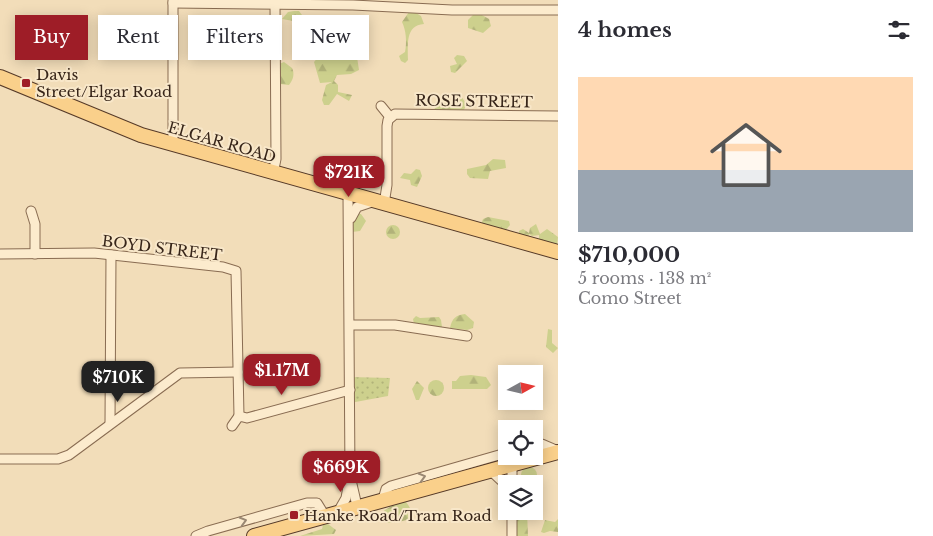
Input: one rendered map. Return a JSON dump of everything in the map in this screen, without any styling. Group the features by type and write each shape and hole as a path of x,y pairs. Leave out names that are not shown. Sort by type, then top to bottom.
{"main road":[{"name":"ELGAR ROAD","path":"0,77 141,136 558,252"},
{"path":"543,453 558,451"},
{"path":"261,535 357,506 491,470 499,465"}],"street":[{"path":"173,145 173,2 452,10 558,10"},
{"path":"273,174 276,159 275,5"},
{"path":"350,220 357,207 379,203 387,186 387,126 390,117 381,106"},
{"name":"ROSE STREET","path":"390,117 400,113 558,116"},
{"path":"196,536 307,503 317,503 332,514 346,498 350,475 350,220 348,195"},
{"path":"31,211 35,224 35,254"},
{"name":"BOYD STREET","path":"0,254 111,255 223,267 236,271 239,416"},
{"path":"110,423 111,255"},
{"path":"350,325 395,325 467,336"},
{"path":"0,459 58,460 69,455 180,373 238,372"},
{"path":"232,426 239,416 247,418 350,390"},
{"path":"543,444 558,451"},
{"path":"383,499 386,489 391,486 498,462"},
{"path":"491,470 498,476"},
{"path":"350,475 357,506"},
{"path":"512,520 512,536"}],"green space":[{"path":"299,11 302,15 292,15 292,21 282,19 288,12"},
{"path":"413,11 421,16 424,24 413,28 411,32 408,42 408,60 405,63 401,61 399,56 405,52 406,48 402,22 409,12"},
{"path":"474,14 480,14 489,19 491,26 483,33 468,28 468,20"},
{"path":"457,55 464,56 467,61 455,73 451,72 450,66 457,64 454,58"},
{"path":"316,60 357,60 359,70 351,74 337,75 334,81 338,85 338,92 352,95 349,101 337,94 329,105 324,105 322,100 326,85 332,82 320,83 314,62"},
{"path":"284,62 293,70 292,81 289,85 280,84 276,81 279,64"},
{"path":"461,96 467,105 463,111 436,111 434,107 442,102 457,101"},
{"path":"493,159 505,160 506,168 490,171 488,179 470,178 467,174 467,169 486,165"},
{"path":"416,169 420,170 422,176 417,187 411,185 410,180 400,178 404,173 411,174"},
{"path":"356,214 361,214 366,221 360,231 352,232 351,221"},
{"path":"488,217 509,221 510,225 505,231 480,227 483,219"},
{"path":"536,224 540,234 547,229 558,237 557,246 539,241 539,235 532,236 529,234 528,239 519,237 519,231 523,229 529,233 530,228"},
{"path":"390,225 396,225 400,232 396,239 390,239 386,235 386,229"},
{"path":"465,314 474,322 473,328 467,330 450,328 455,318"},
{"path":"416,316 420,318 439,317 442,327 414,324 413,319"},
{"path":"548,329 552,330 552,343 558,348 553,353 546,347"},
{"path":"460,376 486,377 491,385 487,389 452,389 452,381 456,381"},
{"path":"350,377 390,378 388,396 350,403"},
{"path":"433,380 439,380 444,385 442,394 433,396 428,391 428,385"},
{"path":"417,381 424,388 419,400 416,400 412,389"},
{"path":"526,467 532,467 537,472 537,475 521,475 521,472"},
{"path":"405,501 410,509 410,519 388,523 378,516 390,507"},
{"path":"558,519 558,532 541,532 545,520 555,522"},
{"path":"517,520 527,520 528,536 516,536"},
{"path":"328,524 336,530 334,534 300,536 322,529 323,525"}],"place":[{"name":"Davis Street/Elgar Road","path":"26,83"},
{"name":"Hanke Road/Tram Road","path":"294,515"}]}
